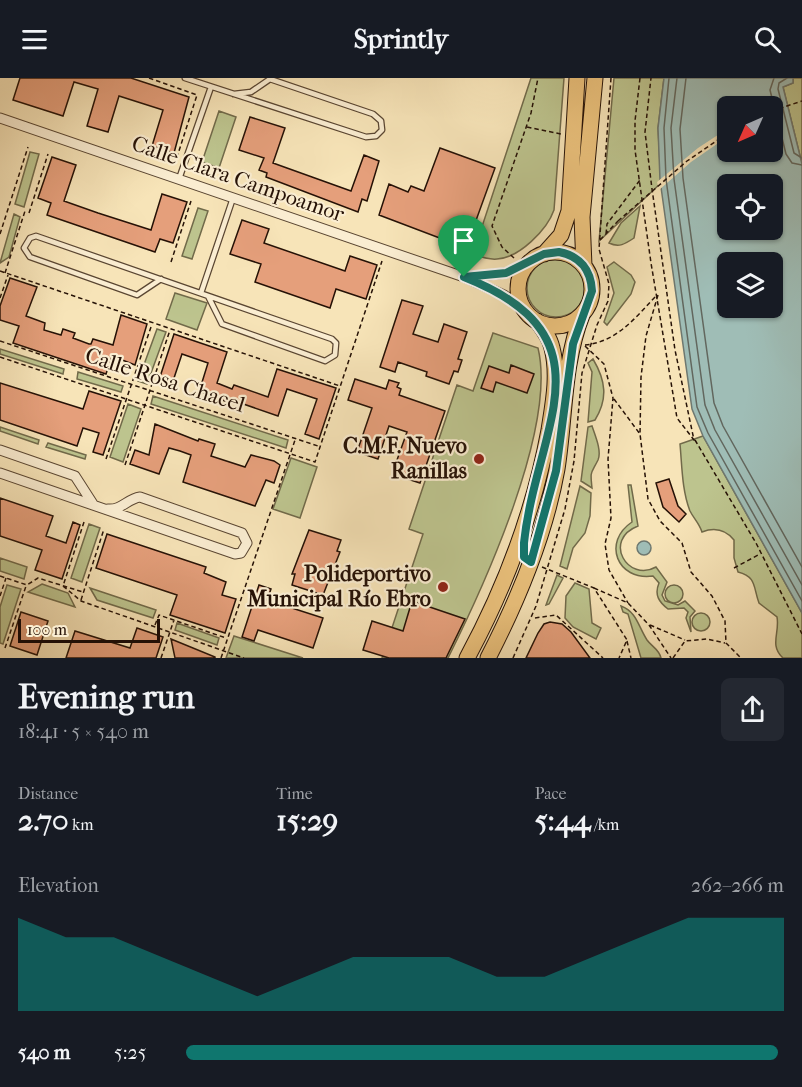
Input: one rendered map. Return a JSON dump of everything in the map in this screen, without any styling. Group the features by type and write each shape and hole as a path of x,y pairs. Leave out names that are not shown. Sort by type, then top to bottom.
{"main road":[{"path":"467,658 494,607 526,525 546,447 554,394 552,350 537,321 525,309 519,286 529,263 544,254 561,235 569,211 577,78"},
{"path":"488,658 527,558 556,471 571,356 582,315 591,300 592,282 584,266 582,217 595,78"},
{"path":"544,254 566,254 584,266"},
{"path":"537,321 560,326 582,315"}],"street":[{"name":"Calle Clara Campoamor","path":"0,118 464,277 504,295 525,309"},
{"name":"Calle Clara Campoamor","path":"464,277 506,273 529,263"},
{"path":"0,450 75,476 93,504"},
{"path":"0,473 235,554 241,553 247,543 242,533 140,497 128,501 121,508 108,509"},
{"path":"70,497 78,494 81,486"},
{"path":"128,501 126,508 132,518"}],"lane":[{"path":"184,78 366,138 376,136 382,130 381,121 373,114 270,79 245,94 234,94"},
{"path":"201,78 209,86"},
{"path":"179,179 209,86"},
{"path":"257,88 258,98 262,103"},
{"path":"201,293 232,198"},
{"path":"161,279 137,295 30,257 24,248 30,238 36,236 161,279 332,339 336,343 335,355 325,361 222,324 208,296"},
{"path":"142,273 148,278 147,289"},
{"path":"216,314 219,308 230,303"},
{"path":"526,525 527,558"}],"path":[{"path":"149,78 197,95 177,157"},
{"path":"514,258 502,247 492,226 526,127 538,78"},
{"path":"610,78 599,241 618,221 687,161 717,141"},
{"path":"640,78 635,121 635,150 676,418 694,440 761,553 802,634"},
{"path":"651,78 645,132 675,350 694,440"},
{"path":"783,107 802,101"},
{"path":"526,127 564,135"},
{"path":"0,234 28,147"},
{"path":"29,213 48,154"},
{"path":"606,234 607,224 640,180"},
{"path":"171,262 191,201"},
{"path":"5,273 25,211"},
{"path":"320,447 382,260"},
{"path":"0,272 340,386"},
{"path":"0,298 8,274"},
{"path":"658,294 620,332 598,345 584,345 604,364 613,398 608,459 611,518 605,544 609,570 628,603 649,625 672,658 685,641"},
{"path":"658,294 646,336 641,377 640,434 648,499 660,521 682,543 691,572 712,596 725,621 726,643"},
{"path":"106,459 152,323"},
{"path":"125,465 170,329"},
{"name":"Calle Rosa Chacel","path":"0,341 320,447 315,462 0,357"},
{"path":"613,398 640,434"},
{"path":"221,658 296,439"},
{"path":"63,586 84,522"},
{"path":"81,601 104,529"},
{"path":"734,568 761,553"},
{"path":"527,558 628,603"},
{"path":"0,576 27,585"},
{"path":"0,596 6,578"},
{"path":"5,648 27,585 38,578 83,592"},
{"path":"63,586 81,601 244,658"},
{"path":"594,588 627,640 631,658"},
{"path":"154,626 159,615 227,638"},
{"path":"536,618 556,615 603,658"},
{"path":"161,658 174,620"},
{"path":"649,625 685,641 707,639 726,643 741,658"},
{"path":"619,658 627,640"}],"green space":[{"path":"531,78 564,78 554,210 539,234 523,248 505,257 485,258 473,254"},
{"path":"614,78 664,78 658,128 661,183 599,241"},
{"path":"793,78 802,78 802,164 783,87 793,83"},
{"path":"219,111 236,117 219,168 202,162"},
{"path":"30,152 39,154 24,207 15,204"},
{"path":"640,206 634,238 622,245 609,243 621,223"},
{"path":"198,208 208,211 192,259 182,256"},
{"path":"14,214 20,217 9,257 0,263"},
{"path":"556,259 567,261 580,272 585,288 583,299 572,312 556,317 545,315 532,304 527,288 529,277 540,264"},
{"path":"614,262 631,275 635,282 631,294 607,325 604,322 614,293 607,267"},
{"path":"175,293 207,303 197,330 166,319"},
{"path":"157,329 166,332 147,384 138,381"},
{"name":"C.M.F. Nuevo Ranillas","path":"493,333 538,348 541,381 537,420 514,506 480,590 448,658 382,658 423,534 409,529 457,385 473,391"},
{"path":"0,349 64,369 63,374 0,354"},
{"path":"593,359 601,375 604,397 595,420 588,422 592,372 588,363"},
{"path":"78,372 123,386 121,392 77,379"},
{"path":"153,396 288,440 286,448 151,404"},
{"path":"128,404 141,409 123,462 110,457"},
{"path":"592,426 598,443 599,456 592,472 592,488 581,481 588,427"},
{"path":"0,427 39,440 38,444 0,431"},
{"path":"703,436 802,613 802,658 783,658 779,653 776,644 777,617 759,603 751,580 738,572 734,558 734,540 720,530 702,532 690,511 684,487 680,444"},
{"path":"48,443 86,455 85,459 46,447"},
{"path":"291,458 317,467 300,518 273,509"},
{"path":"628,485 631,485 638,526 627,532 622,541 620,549 623,558 636,569 646,570 656,567 667,582 662,595 665,601 678,605 685,601 695,611 690,617 691,632 686,618 688,612 684,608 668,609 662,604 657,595 659,583 653,576 641,576 630,572 618,558 616,549 618,540 623,530 632,522"},
{"path":"580,486 591,493 590,516 585,533 573,548 567,569 560,566"},
{"path":"89,524 100,528 82,582 71,578"},
{"path":"0,558 27,567 24,579 0,571"},
{"path":"557,575 563,578 549,604 546,605"},
{"path":"575,583 589,589 592,623 601,628 596,639 573,627 565,618 566,596"},
{"path":"42,584 68,593 75,607 28,592"},
{"path":"7,585 21,589 3,644 0,643 0,607"},
{"path":"674,585 680,588 683,594 680,600 674,603 668,600 665,594 668,588"},
{"path":"90,588 156,610 153,618 97,600"},
{"path":"621,606 631,612 647,640 661,658 641,658 628,614 623,612"},
{"path":"701,613 707,616 710,622 707,628 701,631 695,628 692,622 695,616"},
{"path":"177,623 219,638 217,645 175,630"},
{"path":"234,636 303,658 226,658"}],"water":[{"path":"664,78 793,78 793,83 783,87 802,164 802,613 703,436 692,409 660,180 658,128"},
{"path":"641,541 647,541 651,548 647,555 641,555 637,551 637,545"}],"pier":[{"path":"717,136 717,144 691,162 659,190 657,182"}],"building":[{"path":"20,78 131,78 189,97 174,153 152,146 163,110 119,96 108,132 87,126 98,89 74,82 63,116 13,100"},
{"path":"250,117 285,128 273,163 351,191 364,155 379,161 367,201 362,199 358,212 266,177 267,173 259,170 264,158 239,150"},
{"path":"440,148 495,168 466,248 379,215 389,184 408,192 411,186 424,191"},
{"path":"52,157 76,165 64,201 98,213 151,230 162,194 187,202 173,243 160,239 155,252 47,215 51,203 38,198"},
{"path":"242,220 269,229 264,243 345,271 350,256 377,265 366,299 336,289 330,308 255,282 261,264 230,254"},
{"path":"10,278 37,287 26,316 45,323 44,330 61,335 63,329 75,333 73,338 89,344 93,339 113,345 121,315 147,324 135,365 112,356 106,374 13,343 19,326 0,320 0,306"},
{"path":"402,300 423,306 413,334 438,342 444,324 467,332 458,359 462,360 458,372 454,371 449,384 426,376 427,372 398,362 395,372 380,367"},
{"path":"174,334 227,352 217,383 232,389 234,385 268,397 277,369 336,388 319,439 305,434 317,399 287,389 278,416 229,399 228,402 199,392 208,363 182,354 171,387 158,383"},
{"path":"511,365 534,374 527,393 496,382 493,392 481,388 489,366 509,373"},
{"path":"355,379 386,389 389,380 399,383 397,387 401,389 399,395 445,411 420,483 392,474 407,432 389,426 378,459 357,452 372,408 348,400"},
{"path":"0,383 83,409 89,391 121,401 103,455 93,452 99,433 83,428 77,446 0,420"},
{"path":"155,424 198,441 199,439 215,444 211,456 245,467 251,455 274,461 280,465 274,483 266,480 255,506 183,482 191,455 180,451 169,448 159,474 130,464 135,450 149,455"},
{"path":"669,479 678,506 686,514 679,522 663,507 656,483"},
{"path":"0,498 53,516 46,536 66,543 73,522 80,525 62,579 35,570 42,550 0,536"},
{"path":"309,530 341,540 337,551 340,552 323,595 292,585 295,574 292,574"},
{"path":"107,534 206,567 204,573 226,582 222,595 236,599 225,633 170,615 177,595 96,568"},
{"path":"259,585 271,589 267,600 323,618 313,648 258,630 254,641 242,637"},
{"name":"Polideportivo Municipal Río Ebro","path":"412,601 465,619 446,658 389,658 363,650 372,621 403,631"},
{"path":"21,612 48,621 37,655 10,646"},
{"path":"550,622 562,624 571,632 590,658 526,658 544,624"},
{"path":"137,628 163,637 156,658 66,658 75,631 130,648"},
{"path":"171,639 215,657 215,658 175,658"}],"place":[{"name":"C.M.F. Nuevo Ranillas","path":"479,459"},
{"name":"Polideportivo Municipal Río Ebro","path":"443,587"}],"route":[{"path":"559,252 573,256 579,261 592,282 591,300 577,327 573,344 556,471 546,515 531,562 523,554 526,525 546,447 554,394 554,357 548,337 525,309 504,295 464,277 494,276 506,273 544,254 559,252"}]}
